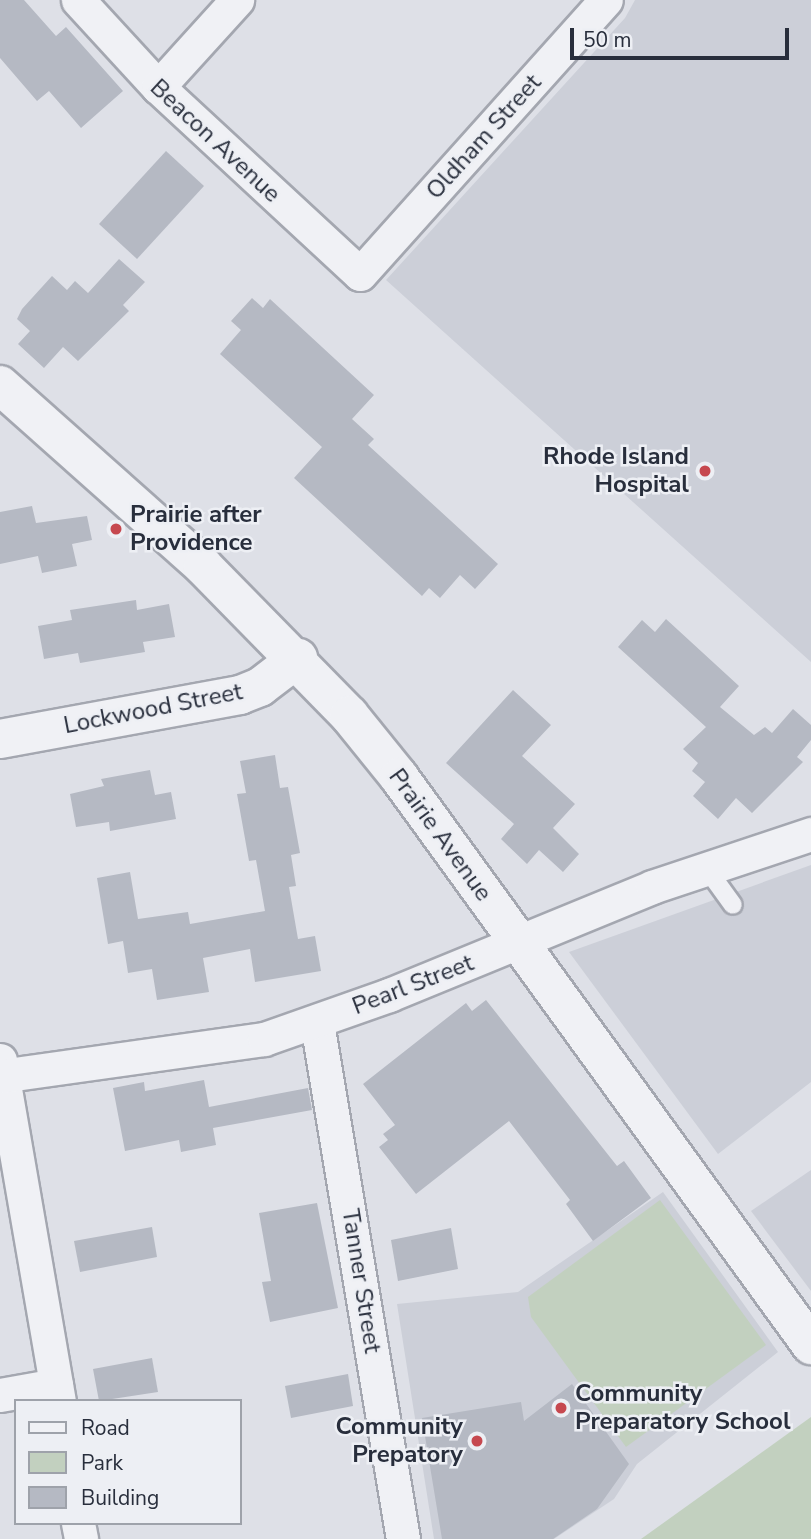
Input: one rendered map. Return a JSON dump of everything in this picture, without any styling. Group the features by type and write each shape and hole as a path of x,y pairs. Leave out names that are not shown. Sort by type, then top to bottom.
{"street":[{"name":"Beacon Avenue","path":"78,0 158,88 360,274"},
{"path":"158,88 237,0"},
{"name":"Oldham Street","path":"360,274 606,0"},
{"name":"Prairie Avenue","path":"0,385 203,566 298,658 399,777 811,1345"},
{"name":"Lockwood Street","path":"0,739 240,695 260,687 298,658"},
{"name":"Pearl Street","path":"1,1070 264,1040 317,1023 707,869 811,834"},
{"name":"Tanner Street","path":"317,1023 403,1539"},
{"path":"0,1395 57,1393 1,1070"}],"lane":[{"path":"707,869 733,905"}],"shaded area":[{"name":"Rhode Island Hospital","path":"635,0 811,0 811,662 386,280 625,18"},
{"path":"811,865 811,1082 718,1154 569,952"},
{"path":"811,1170 811,1291 751,1211"},
{"name":"Community Preparatory School","path":"663,1192 778,1352 637,1464 614,1499 554,1539 434,1539 397,1304 518,1292"}],"green space":[{"path":"660,1200 766,1345 626,1447 531,1317 528,1297"},
{"path":"811,1417 811,1539 641,1539"}],"building":[{"path":"0,0 24,0 56,36 66,27 123,91 81,128 49,91 37,101 0,58"},
{"path":"166,151 204,186 137,259 99,224"},
{"path":"119,259 145,282 123,305 129,311 78,361 63,347 44,368 18,344 30,331 17,319 22,309 52,276 67,290 75,281 88,293"},
{"path":"252,298 263,308 270,299 374,395 352,419 374,439 368,445 498,564 475,589 460,575 440,598 429,588 422,596 294,478 322,447 220,354 241,330 231,321"},
{"path":"32,506 36,523 87,516 92,540 72,544 77,566 42,573 38,556 0,564 0,512"},
{"path":"136,600 137,610 169,604 175,637 143,642 145,652 80,663 78,653 44,659 38,626 72,620 70,610"},
{"path":"666,619 739,686 720,707 754,735 765,727 772,733 793,709 811,725 811,740 797,757 803,762 752,813 736,798 718,819 693,796 705,782 692,771 698,763 683,749 706,727 618,647 642,620 655,632"},
{"path":"513,690 551,725 522,756 575,804 553,828 579,854 563,872 539,850 527,864 501,839 514,824 446,763"},
{"path":"275,755 280,788 288,787 300,853 291,855 296,886 289,887 298,939 315,936 321,971 255,982 250,949 203,958 209,992 157,1000 152,969 128,973 123,941 108,944 97,878 130,872 138,919 188,912 190,924 265,911 256,860 249,861 237,794 246,793 240,761"},
{"path":"150,770 155,795 171,792 176,819 110,831 109,822 76,827 70,794 104,786 101,779"},
{"path":"486,1000 617,1166 624,1161 651,1198 593,1241 566,1204 570,1200 509,1121 416,1194 379,1147 388,1140 383,1134 395,1125 363,1084 466,1003 472,1011"},
{"path":"204,1080 209,1107 308,1088 312,1110 213,1128 216,1145 181,1152 179,1140 125,1151 113,1088 144,1082 145,1091"},
{"path":"317,1203 338,1308 270,1322 262,1282 271,1281 259,1213"},
{"path":"152,1227 157,1257 80,1272 74,1241"},
{"path":"451,1228 458,1269 398,1281 391,1240"},
{"path":"152,1358 158,1392 99,1399 93,1369"},
{"path":"348,1374 353,1406 291,1418 285,1386"},
{"name":"Community Prepatory","path":"572,1384 629,1464 597,1509 553,1539 442,1539 422,1418 521,1402 524,1421"}],"place":[{"name":"Rhode Island Hospital","path":"705,471"},
{"name":"Prairie after Providence","path":"116,529"},
{"name":"Community Preparatory School","path":"561,1408"},
{"name":"Community Prepatory","path":"477,1441"}]}
